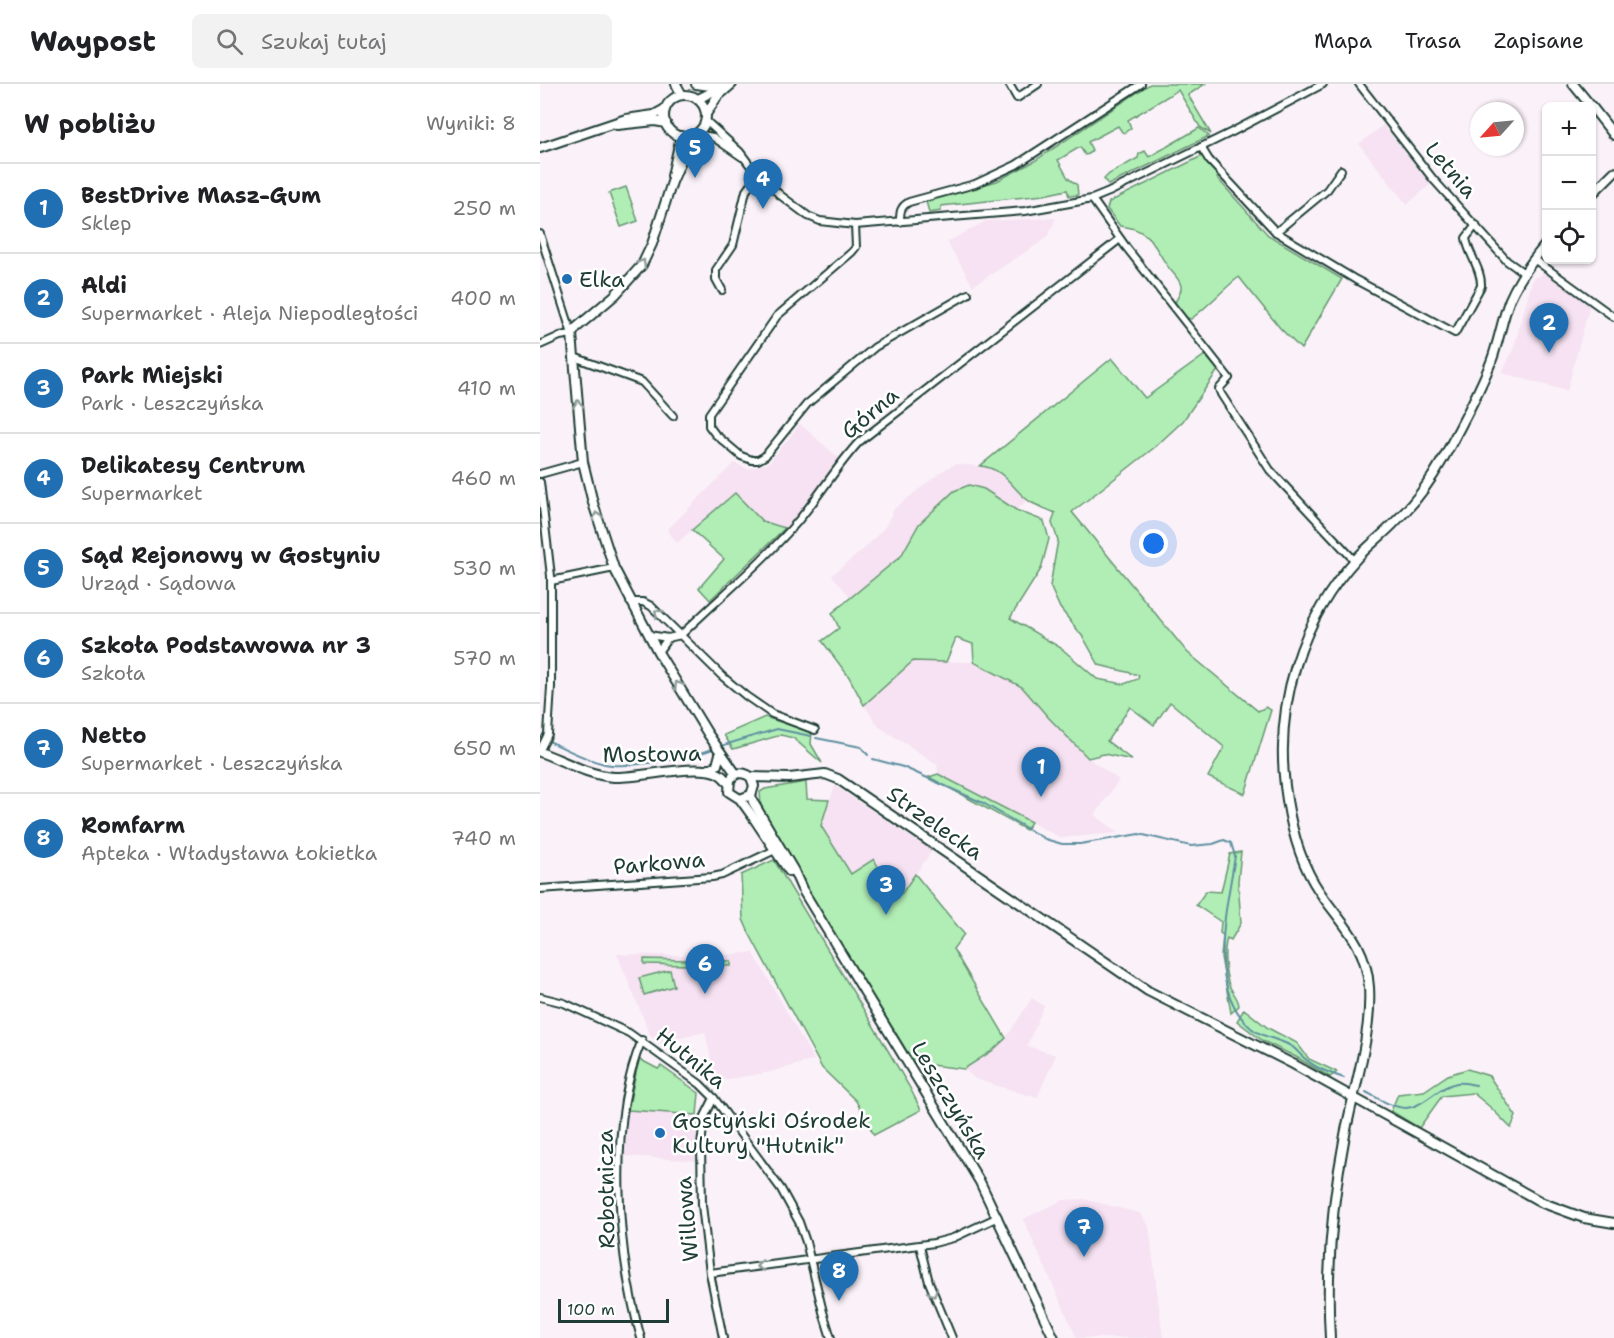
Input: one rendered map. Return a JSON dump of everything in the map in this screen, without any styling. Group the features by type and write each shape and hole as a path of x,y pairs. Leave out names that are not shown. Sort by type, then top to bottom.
{"street":[{"path":"676,84 682,95"},
{"path":"696,84 710,86 718,84"},
{"path":"540,148 626,119 654,115 682,95 698,99 730,84"},
{"path":"672,182 694,135 700,130 717,97 730,84"},
{"path":"1009,84 1017,98 1038,84"},
{"path":"900,222 902,206 995,176 1016,165 1141,84"},
{"path":"665,109 666,123 672,131 681,136 694,135 713,138 743,158 780,195 808,216 820,221 855,225 1025,211 1092,199 1201,147 1323,84"},
{"name":"Letnia","path":"1359,84 1433,179 1507,261 1524,273"},
{"path":"1573,84 1587,102"},
{"path":"698,99 705,109 706,117 743,158"},
{"path":"1596,113 1614,135"},
{"path":"610,126 666,123"},
{"path":"540,345 560,336 572,334 628,282 642,265 652,244 672,182 681,136"},
{"path":"1201,147 1209,160 1276,232 1367,286 1455,333 1481,286 1466,238 1476,225"},
{"path":"1276,232 1327,190 1341,170"},
{"path":"1596,190 1614,172"},
{"path":"722,290 716,279 716,270 733,245 746,191 758,174"},
{"path":"1092,199 1120,239 1229,378 1219,389 1258,453 1283,484 1355,561"},
{"path":"855,225 856,247 777,316 709,414 708,420 712,430 741,456 752,460 765,456 807,404 875,347 968,294"},
{"path":"540,234 572,334 583,462 593,503 614,568 658,652 720,754 736,774"},
{"name":"Górna","path":"681,635 790,531 859,442 1120,239"},
{"path":"1330,1338 1335,1189 1354,1098 1368,1013 1369,987 1367,974 1354,937 1314,882 1301,855 1286,798 1282,754 1285,715 1293,674 1306,636 1326,600 1355,561 1406,511 1425,488 1442,461 1490,366 1507,308 1524,273 1542,249"},
{"path":"1534,259 1614,317"},
{"path":"574,357 642,382 673,416"},
{"path":"540,474 583,462"},
{"path":"540,482 551,581 551,687 548,734 541,749"},
{"path":"551,581 614,568"},
{"path":"630,602 643,602 651,606 722,676 772,714 815,730"},
{"path":"649,635 668,638 681,635"},
{"path":"658,652 668,638"},
{"name":"Mostowa","path":"541,749 604,776 622,777 707,770 721,775 728,783"},
{"path":"707,770 717,765 720,754"},
{"path":"745,773 750,777 754,782 753,792 740,799 729,792 728,783 736,774 745,773"},
{"name":"Strzelecka","path":"753,792 765,784 789,778 825,774 838,779 1148,991 1293,1064 1543,1203 1584,1218 1614,1223"},
{"name":"Strzelecka","path":"750,777 789,778"},
{"name":"Leszczyńska","path":"753,792 753,802 794,871 802,889"},
{"name":"Leszczyńska","path":"740,799 802,889 957,1144 998,1217 1053,1338"},
{"name":"Parkowa","path":"540,889 712,877 722,875 775,850"},
{"name":"Hutnika","path":"540,997 564,1003 601,1018 642,1040 700,1084 714,1098 763,1164 799,1222 831,1338"},
{"name":"Robotnicza","path":"641,1338 633,1308 620,1213 623,1116 632,1063 642,1040"},
{"name":"Willowa","path":"714,1098 704,1118 701,1148 702,1205 710,1273 723,1338"},
{"path":"710,1273 920,1246 953,1238 998,1217"},
{"path":"920,1246 929,1282 952,1338"}],"shaded area":[{"path":"1383,125 1431,184 1407,205 1359,144"},
{"path":"1056,218 1049,234 1041,242 973,286 947,242 986,221"},
{"path":"1543,272 1590,304 1567,391 1502,373 1513,350 1533,278 1540,276"},
{"path":"800,424 839,458 806,506 785,528 762,521 735,493 677,543 667,530 734,463 748,469 769,463"},
{"path":"955,464 990,467 1012,483 1028,500 1016,510 984,489 919,524 901,556 851,598 832,575 865,548 885,527 894,509 942,471"},
{"path":"913,661 974,662 1022,687 1088,758 1119,780 1095,815 1119,833 1061,838 938,774 937,764 879,727 864,705"},
{"path":"835,786 932,851 902,893 894,897 851,874 821,826"},
{"path":"753,952 814,1060 766,1073 716,1081 705,1032 661,1043 651,1037 617,954 716,956"},
{"path":"1032,998 1044,1006 1027,1046 1056,1055 1037,1098 975,1079 964,1069 1006,1038"},
{"path":"628,1110 697,1115 699,1161 625,1156"},
{"path":"1084,1199 1140,1213 1149,1226 1163,1338 1077,1338 1023,1219 1063,1200"}],"green space":[{"path":"1150,84 1205,84 1188,95 1211,134 1200,127 1178,90 1128,120 1131,128 1124,133 1118,126 1088,142 1092,150 1089,154 1085,155 1080,147 1058,160 1068,178 1077,185 1078,195 1069,196 1067,190 1044,195 941,206 941,211 929,213 926,201 997,181 1033,162"},
{"path":"1199,128 1209,136 1108,185 1104,179 1138,158 1139,154 1145,151 1149,157"},
{"path":"1202,156 1220,174 1217,178 1268,235 1342,279 1301,349 1280,328 1239,277 1198,314 1191,319 1187,318 1175,303 1181,291 1178,278 1150,239 1145,234 1120,226 1107,209 1109,202"},
{"path":"626,187 638,221 621,227 609,193"},
{"path":"1205,355 1218,370 1183,421 1155,447 1072,512 1187,652 1258,711 1266,707 1271,710 1245,794 1208,777 1224,747 1170,702 1154,725 1130,707 1107,741 1132,760 1104,754 1088,758 1022,687 974,662 973,644 956,638 946,662 913,661 864,705 849,677 822,641 839,628 832,613 901,556 919,524 954,491 969,485 984,489 1016,510 1044,521 1049,539 1041,569 1010,618 1061,648 1097,679 1124,684 1138,679 1139,675 1099,665 1083,637 1060,608 1050,586 1058,540 1052,523 1055,513 1029,501 996,471 980,466 1112,358 1145,398"},
{"path":"735,493 762,521 785,528 710,600 699,588 724,559 692,530"},
{"path":"765,717 812,732 811,744 822,763 793,738 781,735 733,749 724,735"},
{"path":"938,774 1031,822 1026,830 929,777"},
{"path":"806,782 807,799 829,800 821,826 851,874 874,859 894,897 902,893 915,874 964,934 953,949 1006,1038 992,1051 964,1069 914,1063 806,887 761,806 760,792 765,789"},
{"path":"1241,852 1238,881 1241,923 1231,940 1227,938 1225,949 1228,980 1239,1006 1231,1013 1221,957 1223,935 1220,933 1221,922 1196,905 1206,891 1221,892 1230,854"},
{"path":"774,860 921,1110 874,1135 856,1101 822,1068 743,919 741,875"},
{"path":"644,959 731,961 731,966 644,964"},
{"path":"670,970 674,986 644,995 639,978"},
{"path":"1244,1009 1268,1028 1297,1043 1309,1059 1337,1072 1330,1077 1263,1041 1237,1021"},
{"path":"639,1059 658,1069 661,1066 699,1093 697,1115 628,1110"},
{"path":"1467,1069 1489,1076 1516,1116 1511,1128 1473,1093 1442,1096 1419,1128 1391,1111 1398,1094 1424,1091 1448,1075"}],"waterway":[{"path":"721,746 777,729 811,736"},
{"path":"540,737 588,759 615,765 660,761 715,748"},
{"path":"816,738 861,747 868,755"},
{"path":"873,759 903,767 983,803 1045,839 1062,844 1080,844 1139,834 1191,846 1213,844 1224,840 1231,843 1235,856 1224,922 1223,946 1228,991 1237,1011 1251,1028 1291,1046 1312,1064 1344,1078"},
{"path":"1366,1092 1391,1105 1406,1108 1419,1104 1450,1085 1457,1083 1476,1085"}],"place":[{"name":"Sąd Rejonowy w Gostyniu","path":"695,178"},
{"name":"Delikatesy Centrum","path":"763,209"},
{"name":"Elka","path":"567,279"},
{"name":"Aldi","path":"1549,353"},
{"name":"BestDrive Masz-Gum","path":"1041,797"},
{"name":"Park Miejski","path":"886,915"},
{"name":"Szkoła Podstawowa nr 3","path":"705,994"},
{"name":"Gostyński Ośrodek Kultury \"Hutnik\"","path":"660,1133"},
{"name":"Netto","path":"1084,1257"},
{"name":"Romfarm","path":"839,1301"}]}
